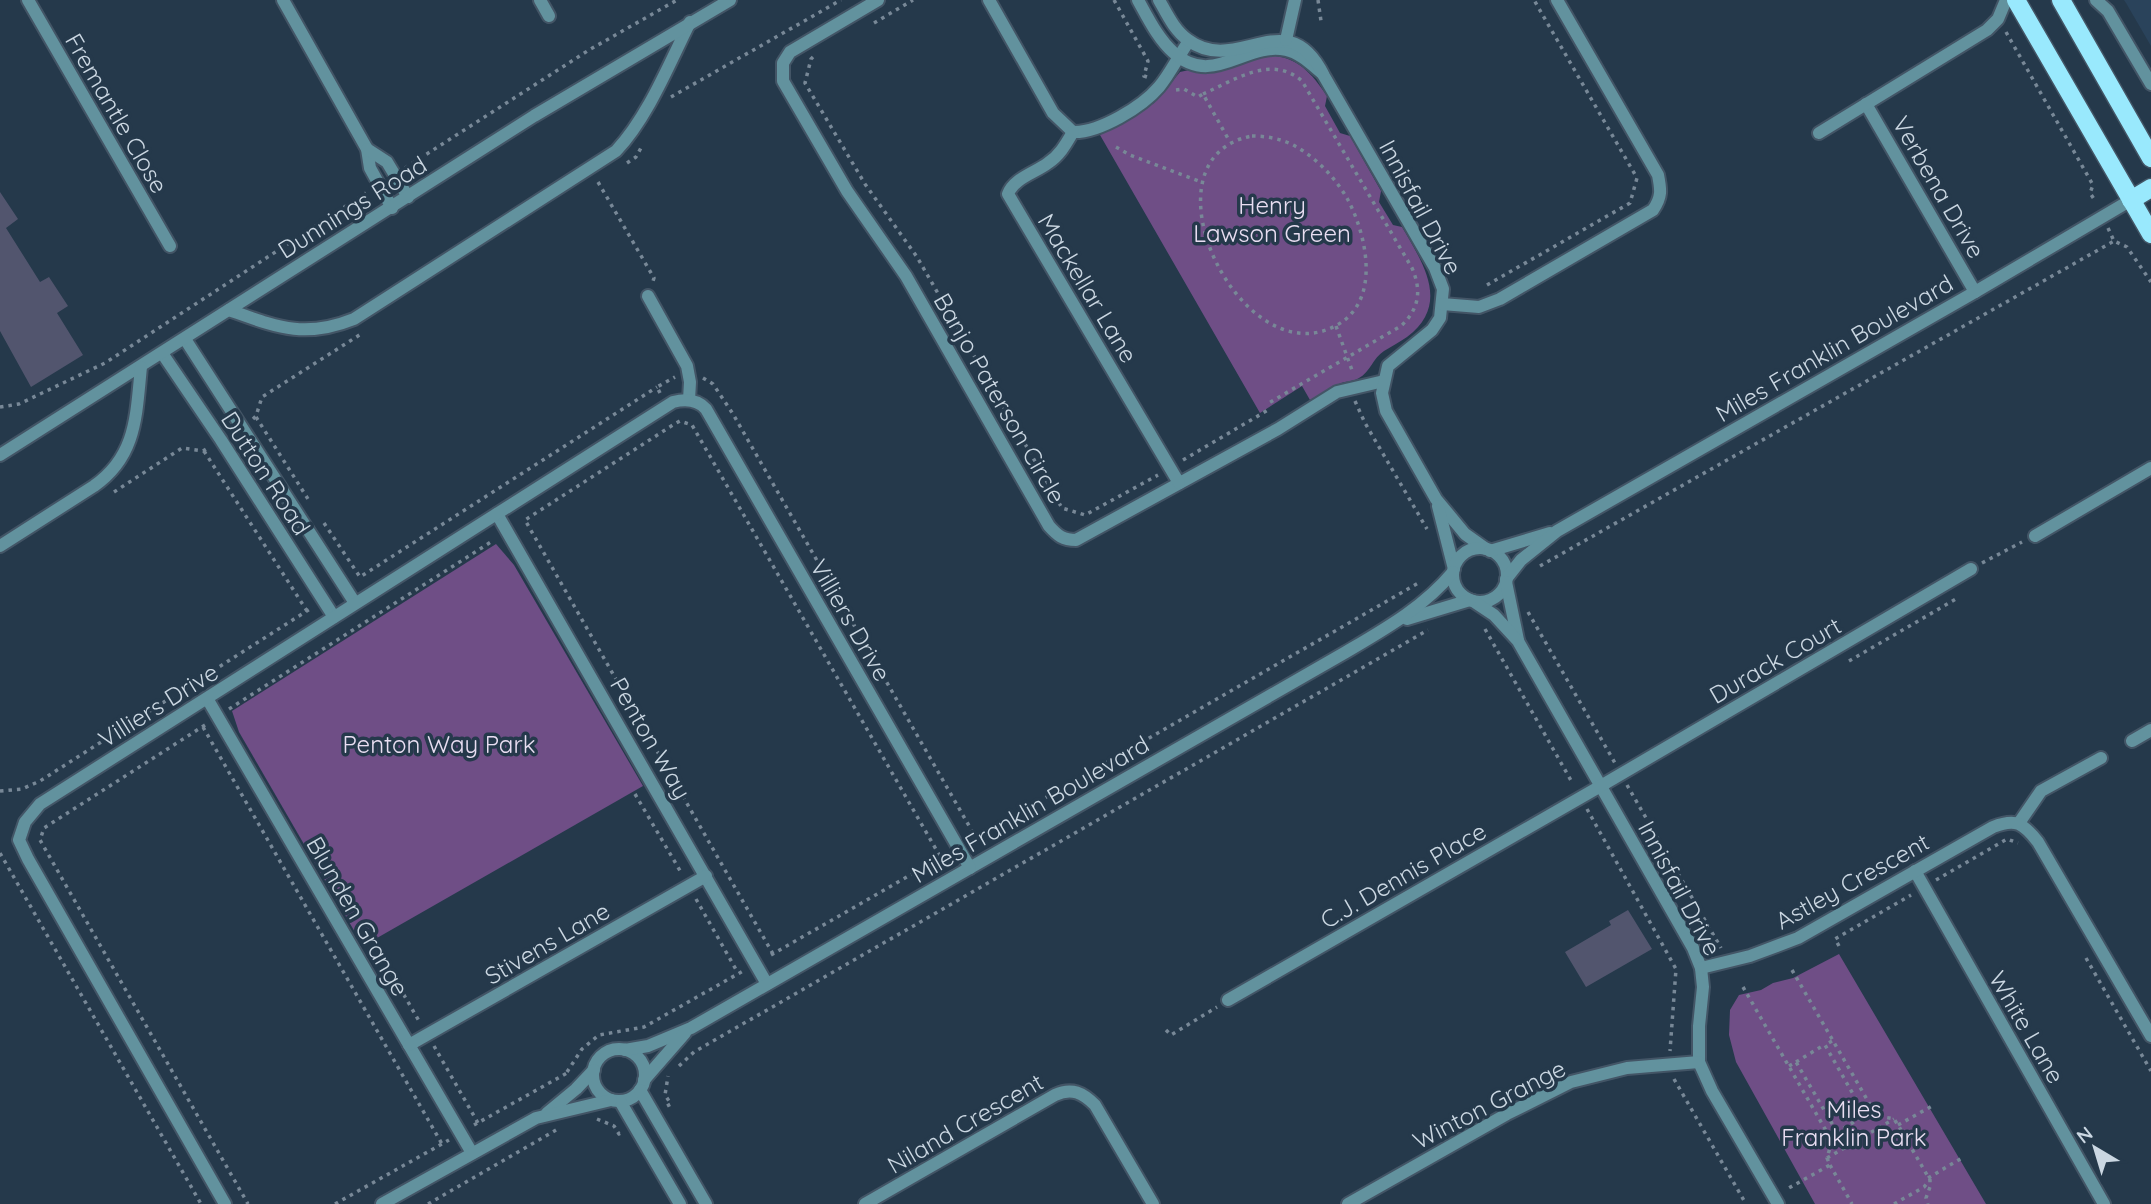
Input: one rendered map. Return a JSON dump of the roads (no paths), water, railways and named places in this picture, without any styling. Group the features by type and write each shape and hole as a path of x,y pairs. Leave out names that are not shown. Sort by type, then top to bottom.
{"main road":[{"path":"2016,0 2151,234"},
{"path":"2061,0 2151,158"},
{"path":"2131,200 2151,188"}],"street":[{"name":"Fremantle Close","path":"28,0 170,246"},
{"path":"283,0 367,149 370,168 392,208"},
{"path":"540,0 549,16"},
{"name":"Dunnings Road","path":"0,455 565,97 730,0"},
{"name":"Banjo Paterson Circle","path":"878,0 805,42 785,59 782,75 847,191 911,286 1049,526 1065,540 1076,540 1278,429 1337,392 1384,381"},
{"path":"989,0 1053,113 1073,132 1087,133 1149,97 1161,85 1189,41"},
{"path":"1138,0 1157,34 1177,57 1194,64 1211,66 1231,63 1254,52 1284,50 1296,0"},
{"path":"1159,0 1176,29 1189,41 1206,48 1225,49 1265,34 1287,33"},
{"path":"1442,304 1479,307 1500,299 1653,210 1659,201 1662,193 1658,175 1557,0"},
{"name":"Verbena Drive","path":"1819,133 1987,30 1998,19 2007,0"},
{"path":"2096,0 2108,10 2151,84"},
{"path":"229,310 285,328 311,330 331,328 354,318 616,151 642,116 691,22"},
{"name":"Innisfail Drive","path":"1287,33 1312,50 1435,268 1443,289 1440,318 1432,330 1388,366 1384,381"},
{"name":"Innisfail Drive","path":"1284,50 1306,60 1325,76"},
{"name":"Verbena Drive","path":"1866,104 1975,292"},
{"name":"Mackellar Lane","path":"1073,132 1060,153 1012,185 1008,194 1178,484"},
{"path":"367,149 387,162 408,197"},
{"name":"Miles Franklin Boulevard","path":"1506,580 1521,560 1557,531 2131,200"},
{"path":"648,296 687,366 689,400"},
{"name":"Dutton Road","path":"185,339 355,603"},
{"name":"Dutton Road","path":"162,353 334,617"},
{"path":"0,546 109,476 122,461 130,442 141,367"},
{"path":"1384,381 1382,393 1386,411 1436,499 1465,534 1503,562 1506,580 1499,594 1493,598 1471,601 1457,589 1436,499"},
{"name":"Villiers Drive","path":"225,1204 19,840 25,822 40,804 666,406 689,400 706,409 970,868"},
{"path":"2035,536 2151,468"},
{"name":"Penton Way","path":"497,514 767,984"},
{"name":"Miles Franklin Boulevard","path":"1488,550 1557,531"},
{"path":"1453,571 1456,562 1466,552 1488,550"},
{"name":"Durack Court","path":"1599,787 1971,569"},
{"name":"Miles Franklin Boulevard","path":"625,1050 648,1046 691,1028 1390,626 1440,588 1453,571"},
{"name":"Innisfail Drive","path":"1506,580 1518,641"},
{"name":"Innisfail Drive","path":"1471,601 1494,615 1518,641 1693,948 1701,968 1703,987 1699,1062 1712,1091 1776,1200"},
{"name":"Miles Franklin Boulevard","path":"1390,626 1423,613 1471,601"},
{"name":"Blunden Grange","path":"208,699 472,1153"},
{"path":"2132,741 2151,730"},
{"path":"2101,758 2041,792 2019,823 2029,830 2038,842 2151,1036"},
{"name":"C.J. Dennis Place","path":"1228,1000 1599,787"},
{"name":"Astley Crescent","path":"1701,968 1749,956 1798,938 1993,827 2009,821 2019,823"},
{"name":"White Lane","path":"1914,871 2104,1204"},
{"name":"Stivens Lane","path":"409,1045 706,876"},
{"name":"Miles Franklin Boulevard","path":"642,1085 691,1028"},
{"path":"382,1204 546,1114 576,1089 594,1070 602,1056 609,1052 625,1050 638,1058 645,1072 642,1085 628,1099 546,1114"},
{"name":"Winton Grange","path":"1348,1204 1507,1114 1571,1082 1627,1068 1699,1062"},
{"path":"594,1070 595,1085 604,1096 616,1100 635,1125 680,1204"},
{"path":"642,1085 654,1114 706,1204"},
{"name":"Niland Crescent","path":"865,1204 1055,1095 1068,1091 1082,1094 1095,1105 1153,1204"}],"park label":[{"name":"Henry Lawson Green","path":"1272,219"},
{"name":"Penton Way Park","path":"439,744"},
{"name":"Miles Franklin Park","path":"1854,1123"}]}
